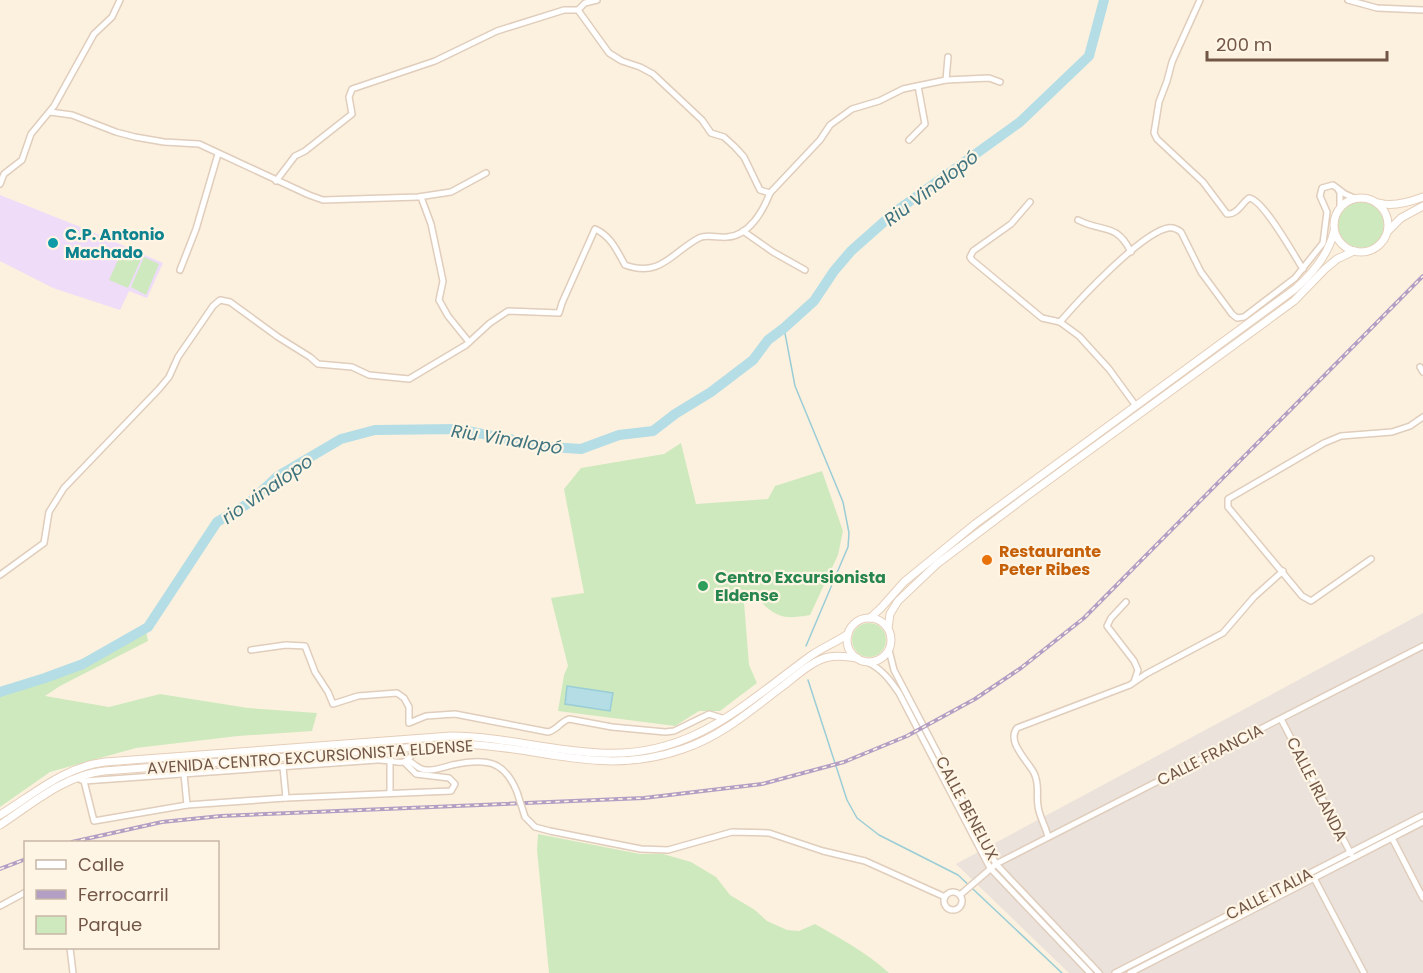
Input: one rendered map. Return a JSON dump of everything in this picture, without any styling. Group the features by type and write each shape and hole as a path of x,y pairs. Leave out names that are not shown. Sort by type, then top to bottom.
{"street":[{"path":"0,184 4,174 22,160 31,134 50,112 94,34 112,17 120,0"},
{"path":"276,181 295,156 305,151 352,114 349,97 352,88 435,61 497,31 564,10 578,10 585,3 597,0"},
{"path":"1200,0 1172,62 1159,102 1154,133 1203,182 1227,214 1236,211 1249,198 1256,200 1303,269"},
{"path":"1348,0 1377,8 1423,10"},
{"path":"578,10 609,53 622,62 640,67 653,74 702,120 711,133 724,137 735,147 744,157 760,190 771,193"},
{"path":"946,80 948,57"},
{"path":"0,575 44,543 49,512 64,488 164,383 178,357 213,306 220,300 230,302 318,364 352,367 369,375 409,379 438,364 508,311 559,313 595,229 603,232 611,241 625,266 636,270 655,268 703,236 730,237 752,224 771,193 839,117 852,109 879,101 903,89 946,80 989,78 1000,82"},
{"path":"909,140 925,124 918,86"},
{"path":"50,112 72,115 116,132 164,142 199,144 276,181 323,200 421,197 451,192 486,173"},
{"path":"180,270 196,230 218,154"},
{"path":"1060,322 1131,252 1153,235 1167,228 1175,228 1181,232 1201,272 1232,314 1237,318 1244,317 1275,295 1303,269 1325,237 1327,212 1320,196 1321,190 1328,185 1354,198 1366,198 1384,205 1422,197"},
{"path":"870,618 880,621 888,628 891,636 889,650 878,661 867,662 857,658 849,648 848,634 854,624 870,618 904,582 939,552 1299,285 1324,254 1332,240 1334,218 1340,207 1340,194 1337,188"},
{"path":"421,197 431,224 441,269 442,287 439,300 448,316 469,342"},
{"path":"1340,207 1354,198"},
{"path":"1030,202 1011,224 973,251 970,256 972,260 1042,318 1060,322 1079,336 1109,369 1136,406"},
{"path":"1377,202 1386,212 1388,231"},
{"path":"1334,231 1339,241 1354,251 1365,252 1375,248 1383,241 1388,231 1401,218 1423,206"},
{"path":"1078,220 1097,227 1110,228 1122,238 1131,252"},
{"path":"743,231 773,252 806,270"},
{"path":"888,628 890,614 898,601 937,564 1294,301 1325,268 1354,251"},
{"path":"1371,560 1311,601 1302,596 1228,507 1228,500 1324,443 1341,436 1392,432 1410,426 1423,417"},
{"path":"1048,837 1038,807 1039,788 1032,770 1024,760 1014,739 1014,732 1017,728 1040,717 1071,708 1134,682 1223,633 1254,597 1283,571"},
{"path":"1126,602 1107,626 1134,661 1138,670 1134,682"},
{"name":"AVENIDA CENTRO EXCURSIONISTA ELDENSE","path":"0,815 64,774 96,763 450,736 488,737 589,753 624,754 650,750 707,731 812,655 848,634"},
{"path":"251,651 286,645 305,646 315,672 333,704 358,696 397,693 404,698 409,707 409,723 426,716 455,714 548,732 554,730 562,721 569,719 665,732 709,714 726,719"},
{"name":"CALLE FRANCIA","path":"960,895 993,866 1423,646"},
{"name":"CALLE BENELUX","path":"889,650 894,670 993,866 1099,973"},
{"name":"AVENIDA CENTRO EXCURSIONISTA ELDENSE","path":"0,825 77,777 104,771 458,744 595,762 649,759 684,749 717,735 801,673 824,659 837,656 857,658"},
{"name":"CALLE BENELUX","path":"867,662 886,675 899,693 993,866 1090,973"},
{"name":"CALLE IRLANDA","path":"1281,719 1353,859"},
{"path":"374,750 398,764 406,761 418,747"},
{"path":"77,777 84,781 389,760"},
{"path":"389,760 390,793"},
{"path":"406,761 421,769 429,770 473,760 490,762 504,770 512,780 525,817 535,827 550,831 640,849 668,850 732,832 769,833 823,851 865,861 945,897"},
{"path":"84,781 94,821 187,805 451,790 454,784 449,778 416,774 406,761"},
{"path":"283,767 286,798"},
{"path":"184,774 187,805"},
{"path":"438,777 439,791"},
{"name":"CALLE ITALIA","path":"1115,973 1423,815"},
{"name":"CALLE ITALIA","path":"1130,973 1423,822"},
{"path":"1392,838 1423,898"},
{"path":"1314,878 1364,973"},
{"path":"952,892 960,895 962,904 958,909 952,910 946,907 945,897 952,892"},
{"path":"0,906 24,893"},
{"path":"70,949 73,973"}],"shaded area":[{"path":"0,195 163,263 147,298 129,291 120,310 53,288 0,261"},
{"path":"1423,613 1423,973 1069,973 956,864"}],"green space":[{"path":"1361,202 1377,209 1384,225 1377,241 1361,248 1345,241 1338,225 1345,209"},
{"path":"123,249 142,257 128,288 109,280"},
{"path":"144,257 159,264 146,295 131,287"},
{"name":"Centro Excursionista Eldense","path":"681,443 696,504 768,499 775,486 822,471 843,531 838,555 810,615 788,617 777,614 760,601 744,602 749,665 757,683 720,711 699,711 675,726 558,711 564,675 568,666 551,598 584,593 564,489 581,468 664,454"},
{"path":"869,623 881,628 886,640 881,652 869,657 857,652 852,640 857,628"},
{"path":"146,631 148,641 45,696 109,707 160,694 248,708 317,713 312,731 238,736 136,748 50,772 0,807 0,695 75,669"},
{"path":"538,834 640,854 663,854 691,862 716,877 730,895 755,910 767,921 787,930 799,931 815,924 862,952 889,973 549,973 537,850"}],"water":[{"path":"567,686 613,693 610,711 565,704"}],"waterway":[{"name":"Riu Vinalopó","path":"0,692 83,664 148,627 217,522 249,503 278,476 341,439 375,430 457,429 550,447 581,449 619,435 653,431 753,360 768,340 814,301 851,251 895,212 1020,122 1089,56 1104,0"},
{"path":"784,328 795,386 843,502 849,533 848,547 806,646"},
{"path":"808,680 847,800 857,818 879,835 958,875 1062,973"}],"railway":[{"path":"76,841 162,822 221,816 644,798 762,784 844,762 907,736 975,699 1021,668 1084,618 1423,276"},
{"path":"0,869 24,860"}],"place":[{"name":"C.P. Antonio Machado","path":"53,243"},
{"name":"Restaurante Peter Ribes","path":"987,560"},
{"name":"Centro Excursionista Eldense","path":"703,586"}],"water label":[{"name":"rio vinalopo","path":"267,489"}]}
